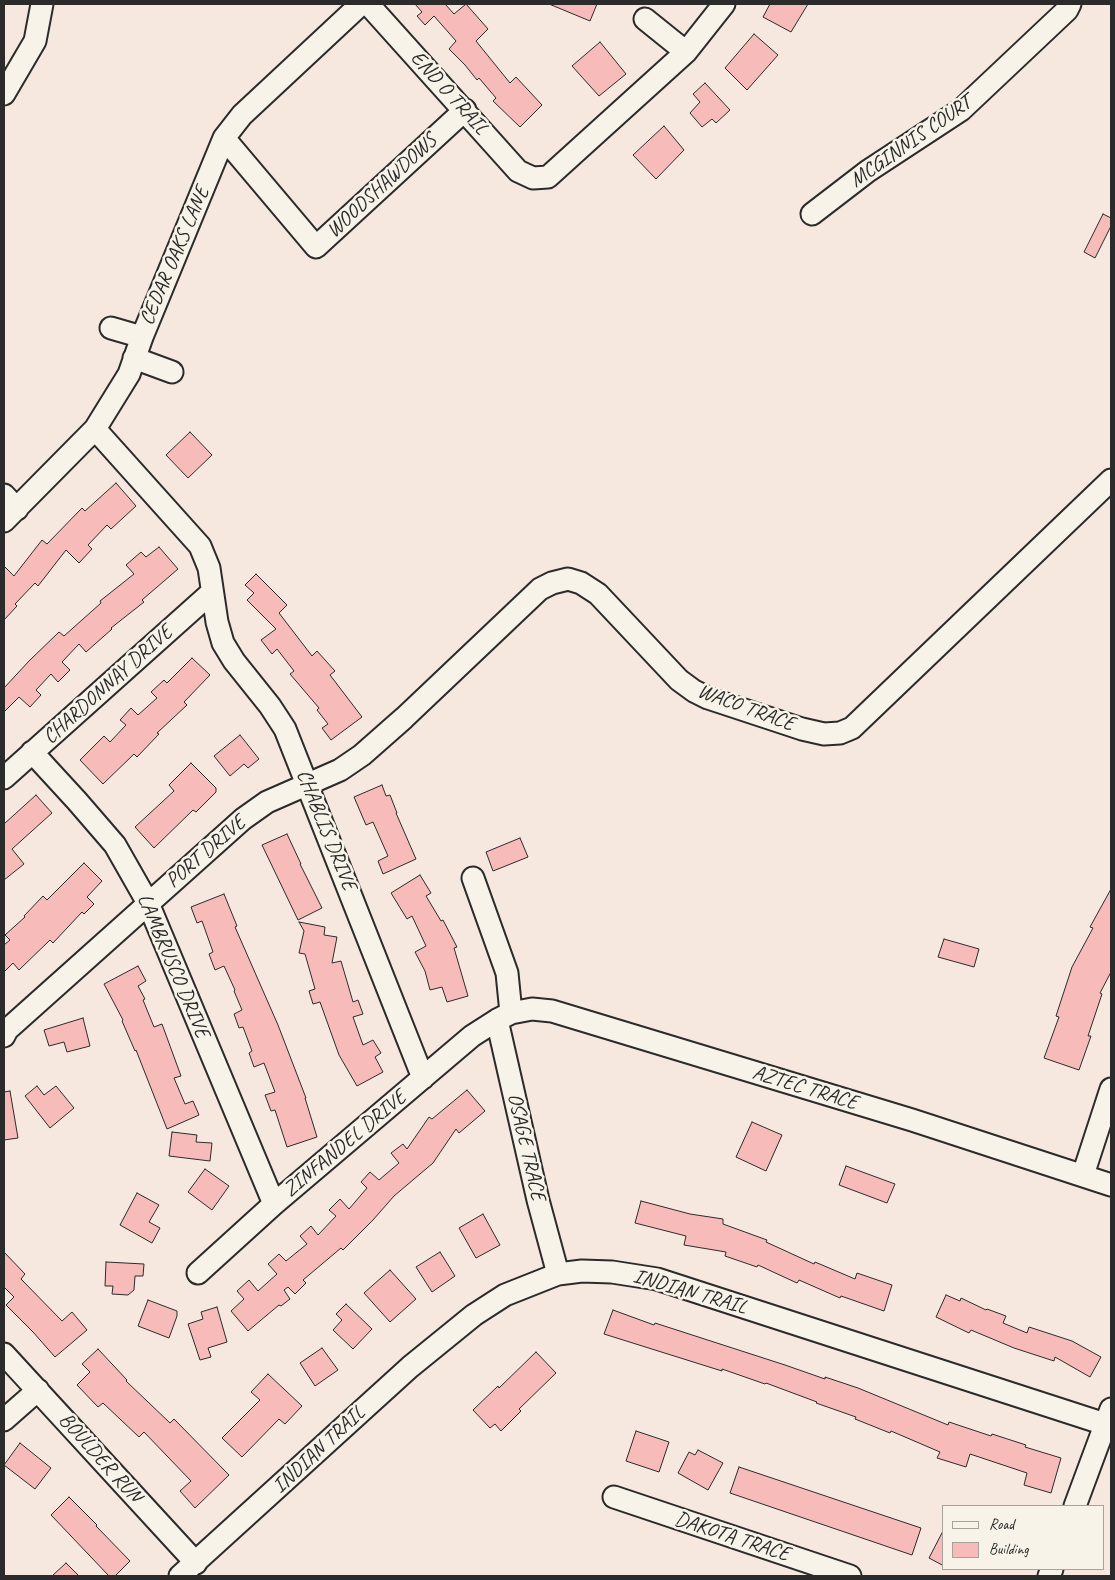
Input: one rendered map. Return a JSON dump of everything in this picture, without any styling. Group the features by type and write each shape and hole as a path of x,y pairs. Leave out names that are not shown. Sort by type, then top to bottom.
{"street":[{"path":"4,94 35,41 42,4"},
{"name":"CEDAR OAKS LANE","path":"8,508 94,429 129,374 142,337 224,138 242,115 361,4"},
{"name":"END O TRAIL","path":"368,4 518,171 533,178 548,176 686,52"},
{"path":"645,19 686,52 724,4"},
{"name":"MCGINNIS COURT","path":"812,214 868,171 960,110 1067,10 1070,4"},
{"name":"WOODSHAWDOWS","path":"224,138 316,248 464,110"},
{"path":"111,328 142,337"},
{"path":"134,358 172,372"},
{"name":"CHABLIS DRIVE","path":"94,429 200,546 208,568 217,622 223,643 234,661 285,728 423,1078"},
{"name":"WACO TRACE","path":"308,783 340,770 362,755 404,718 540,589 552,582 568,579 581,583 598,594 679,680 694,691 708,698 809,731 824,734 840,733 852,728 1111,480"},
{"name":"CHARDONNAY DRIVE","path":"4,778 212,592"},
{"name":"LAMBRUSCO DRIVE","path":"32,752 115,846 148,903 274,1204"},
{"name":"PORT DRIVE","path":"4,1036 7,1030 243,819 267,802 308,783"},
{"name":"OSAGE TRACE","path":"473,878 507,973 504,1016 538,1200 558,1274"},
{"name":"AZTEC TRACE","path":"504,1016 532,1009 552,1011 912,1120 1111,1185"},
{"name":"ZINFANDEL DRIVE","path":"198,1273 274,1204 472,1036 504,1016"},
{"path":"1083,1175 1111,1089"},
{"name":"INDIAN TRAIL","path":"188,1570 410,1367 474,1315 505,1295 558,1274 582,1271 612,1272 656,1279 1109,1419"},
{"name":"BOULDER RUN","path":"4,1354 38,1390 188,1570"},
{"path":"4,1420 38,1390"},
{"path":"1075,1505 1109,1419"},
{"name":"DAKOTA TRACE","path":"614,1497 810,1570 850,1576"}],"building":[{"path":"415,4 445,4 454,14 466,4 488,29 476,41 510,83 516,77 542,105 520,127 493,101 496,98 479,78 477,80 449,49 456,41 434,16 425,25 417,16 422,12"},
{"path":"549,4 597,4 590,21"},
{"path":"770,4 808,4 791,32 763,17"},
{"path":"754,34 778,55 747,90 725,68"},
{"path":"600,42 626,74 599,96 572,66"},
{"path":"705,83 730,110 716,123 712,119 702,127 690,113 700,102 693,94"},
{"path":"664,126 684,150 656,179 633,155"},
{"path":"1103,214 1111,218 1111,226 1095,258 1084,252"},
{"path":"190,432 212,455 188,478 166,455"},
{"path":"116,483 136,506 111,529 107,525 88,545 92,549 79,563 66,550 38,586 35,583 15,604 17,606 4,620 4,566 14,576 42,540 47,544 82,508 85,511"},
{"path":"159,547 178,569 142,600 144,602 111,628 86,652 79,644 62,662 70,670 58,682 51,674 36,690 41,695 30,707 19,697 4,712 4,688 29,661 59,632 64,636 101,603 100,601 134,574 126,565 141,552 146,557"},
{"path":"256,574 287,605 279,613 312,656 317,651 335,671 330,675 362,717 331,740 322,728 328,724 317,710 319,708 290,674 294,671 277,649 272,654 261,640 276,629 247,600 254,593 245,585"},
{"path":"192,658 210,675 184,702 187,705 157,733 159,734 137,757 134,754 103,784 80,760 104,736 110,742 126,725 120,720 131,708 138,715 157,698 151,692 164,680 167,683"},
{"path":"240,735 259,759 248,768 244,764 230,776 214,756"},
{"path":"191,763 216,788 216,792 196,812 193,810 154,848 135,827 174,791 169,785"},
{"path":"382,785 386,796 390,795 416,859 383,874 378,861 388,856 373,822 366,825 354,797"},
{"path":"36,795 52,813 12,849 24,864 4,880 4,824"},
{"path":"287,834 322,908 298,920 262,845"},
{"path":"520,838 528,857 493,871 486,852"},
{"path":"84,863 102,881 87,897 94,904 84,914 82,912 53,943 50,940 19,970 13,963 4,972 4,945 10,940 5,935 25,917 43,896 47,900"},
{"path":"420,875 431,893 426,896 441,921 443,920 457,947 454,948 468,996 447,1002 442,987 430,990 425,971 415,952 426,946 412,916 407,919 391,893"},
{"path":"1111,889 1111,972 1100,993 1102,994 1088,1036 1091,1036 1079,1070 1044,1058 1059,1017 1056,1016 1072,967 1093,928 1090,927"},
{"path":"224,894 237,926 235,927 278,1025 306,1098 317,1137 287,1147 275,1110 271,1111 265,1095 275,1092 264,1063 254,1067 249,1053 252,1051 243,1027 239,1028 234,1014 242,1010 235,990 224,966 215,970 209,954 213,952 202,921 197,923 191,907"},
{"path":"299,922 325,927 324,935 337,937 332,963 341,961 353,1002 358,1000 363,1014 353,1017 363,1045 373,1040 381,1053 375,1057 383,1072 357,1086 339,1055 320,1002 313,1004 309,991 315,989 305,954 299,953 304,931"},
{"path":"944,939 979,949 974,967 938,957"},
{"path":"138,966 146,981 138,986 145,999 143,1000 154,1027 162,1024 181,1076 174,1078 185,1104 193,1101 199,1115 167,1129 123,1020 104,984"},
{"path":"83,1018 90,1046 67,1052 64,1042 49,1046 44,1030"},
{"path":"37,1086 44,1095 56,1086 74,1108 50,1128 25,1096"},
{"path":"467,1090 485,1111 459,1133 456,1129 433,1163 394,1196 343,1250 341,1248 303,1280 306,1283 295,1294 288,1287 284,1290 290,1299 281,1306 279,1305 248,1331 231,1311 244,1299 237,1291 249,1280 258,1291 277,1274 268,1264 279,1254 286,1261 307,1244 300,1236 311,1226 318,1235 336,1216 329,1210 340,1199 349,1209 367,1188 361,1182 370,1172 379,1180 399,1163 391,1153 403,1144 407,1149 429,1117 432,1119"},
{"path":"10,1091 18,1138 4,1140 4,1092"},
{"path":"752,1122 782,1135 766,1171 736,1157"},
{"path":"172,1132 197,1135 196,1142 212,1143 210,1161 169,1156"},
{"path":"846,1166 895,1184 887,1203 839,1185"},
{"path":"205,1169 229,1186 212,1210 188,1192"},
{"path":"137,1193 159,1205 149,1222 160,1228 152,1243 120,1225"},
{"path":"641,1201 690,1214 723,1219 723,1224 767,1240 766,1242 814,1264 815,1262 855,1279 857,1273 892,1285 884,1311 841,1296 840,1298 799,1280 797,1283 758,1265 757,1267 725,1256 726,1252 684,1245 686,1236 635,1223"},
{"path":"483,1214 500,1245 476,1258 459,1228"},
{"path":"4,1252 25,1274 21,1279 62,1321 72,1312 87,1330 55,1357 6,1305 14,1297 4,1287"},
{"path":"440,1252 455,1276 432,1292 416,1267"},
{"path":"106,1262 144,1264 143,1276 135,1276 134,1290 128,1295 112,1294 113,1286 105,1286"},
{"path":"390,1270 416,1299 390,1322 364,1293"},
{"path":"946,1295 960,1301 961,1298 986,1310 1006,1316 1003,1323 1027,1333 1029,1327 1072,1341 1101,1357 1090,1377 1055,1357 1054,1361 1014,1348 971,1330 969,1333 936,1317"},
{"path":"148,1300 177,1311 169,1338 138,1326"},
{"path":"346,1304 372,1329 353,1349 333,1330 342,1320 336,1314"},
{"path":"217,1307 227,1342 208,1348 211,1357 200,1360 188,1324 203,1319 201,1312"},
{"path":"613,1310 654,1325 655,1323 858,1388 948,1425 949,1422 991,1436 992,1434 1061,1458 1051,1493 1024,1485 1027,1473 970,1454 966,1467 937,1458 940,1452 891,1431 890,1433 855,1419 856,1417 766,1383 604,1334"},
{"path":"322,1348 338,1370 315,1386 300,1363"},
{"path":"98,1349 126,1381 170,1423 174,1419 229,1475 195,1508 180,1491 191,1481 144,1432 139,1437 103,1403 98,1407 77,1385 90,1372 82,1364"},
{"path":"536,1352 556,1373 519,1409 521,1411 501,1431 495,1424 490,1428 473,1410"},
{"path":"268,1374 302,1406 285,1424 279,1419 242,1457 222,1438 260,1400 251,1392"},
{"path":"636,1431 669,1442 659,1472 626,1461"},
{"path":"20,1443 51,1468 35,1489 4,1465"},
{"path":"698,1450 723,1463 708,1490 678,1473 689,1452 695,1455"},
{"path":"739,1467 921,1528 912,1555 730,1493"},
{"path":"69,1497 130,1561 115,1576 109,1576 51,1515"},
{"path":"942,1533 942,1565 929,1558"},
{"path":"66,1563 79,1576 52,1576"}]}
